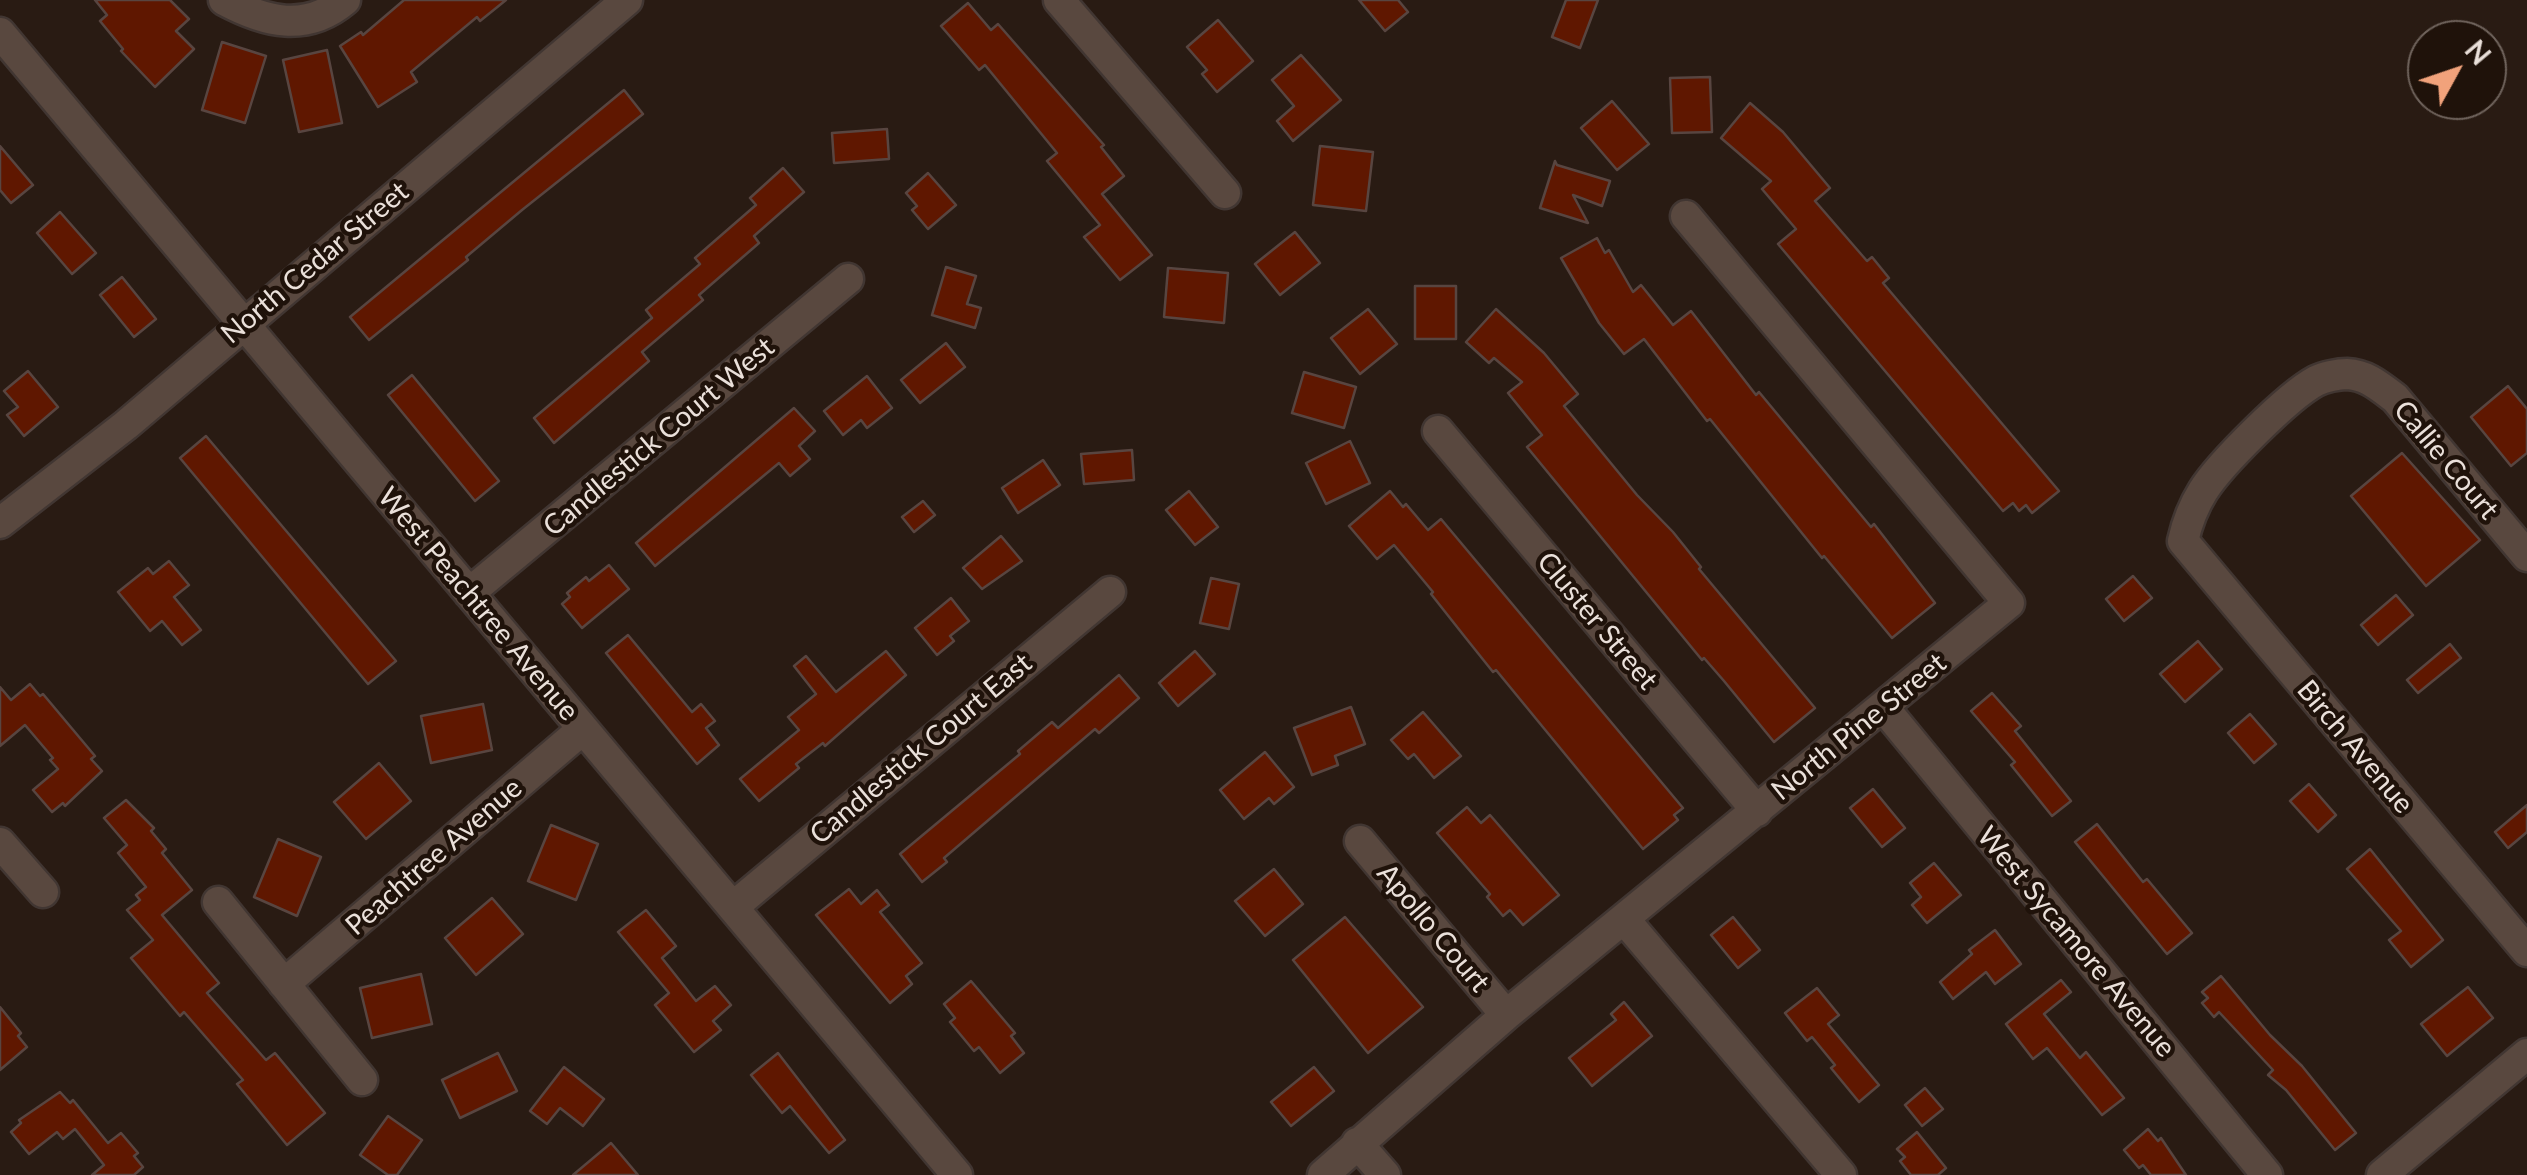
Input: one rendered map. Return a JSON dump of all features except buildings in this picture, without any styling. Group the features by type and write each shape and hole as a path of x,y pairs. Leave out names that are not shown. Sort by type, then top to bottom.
{"street":[{"path":"224,0 256,17 288,24 317,17 346,0"},
{"name":"North Cedar Street","path":"4,510 126,425 628,0"},
{"path":"1060,0 1225,193"},
{"name":"West Peachtree Avenue","path":"0,33 957,1175"},
{"name":"North Pine Street","path":"1322,1175 1506,1016 2009,604 1686,216"},
{"name":"Candlestick Court West","path":"469,593 848,279"},
{"name":"Callie Court","path":"2183,542 2189,517 2205,488 2245,443 2316,381 2344,374 2369,378 2395,398 2527,556"},
{"name":"Cluster Street","path":"1438,431 1757,811"},
{"name":"Birch Avenue","path":"2183,542 2527,952"},
{"name":"Candlestick Court East","path":"733,908 1110,592"},
{"name":"West Sycamore Avenue","path":"1884,708 2268,1175"},
{"name":"Peachtree Avenue","path":"284,984 583,729"},
{"name":"Apollo Court","path":"1360,840 1506,1016"},
{"path":"0,843 43,892"},
{"path":"218,902 362,1080"},
{"path":"1624,919 1841,1175"},
{"path":"2382,1175 2527,1054"},
{"path":"1357,1143 1385,1175"}]}
